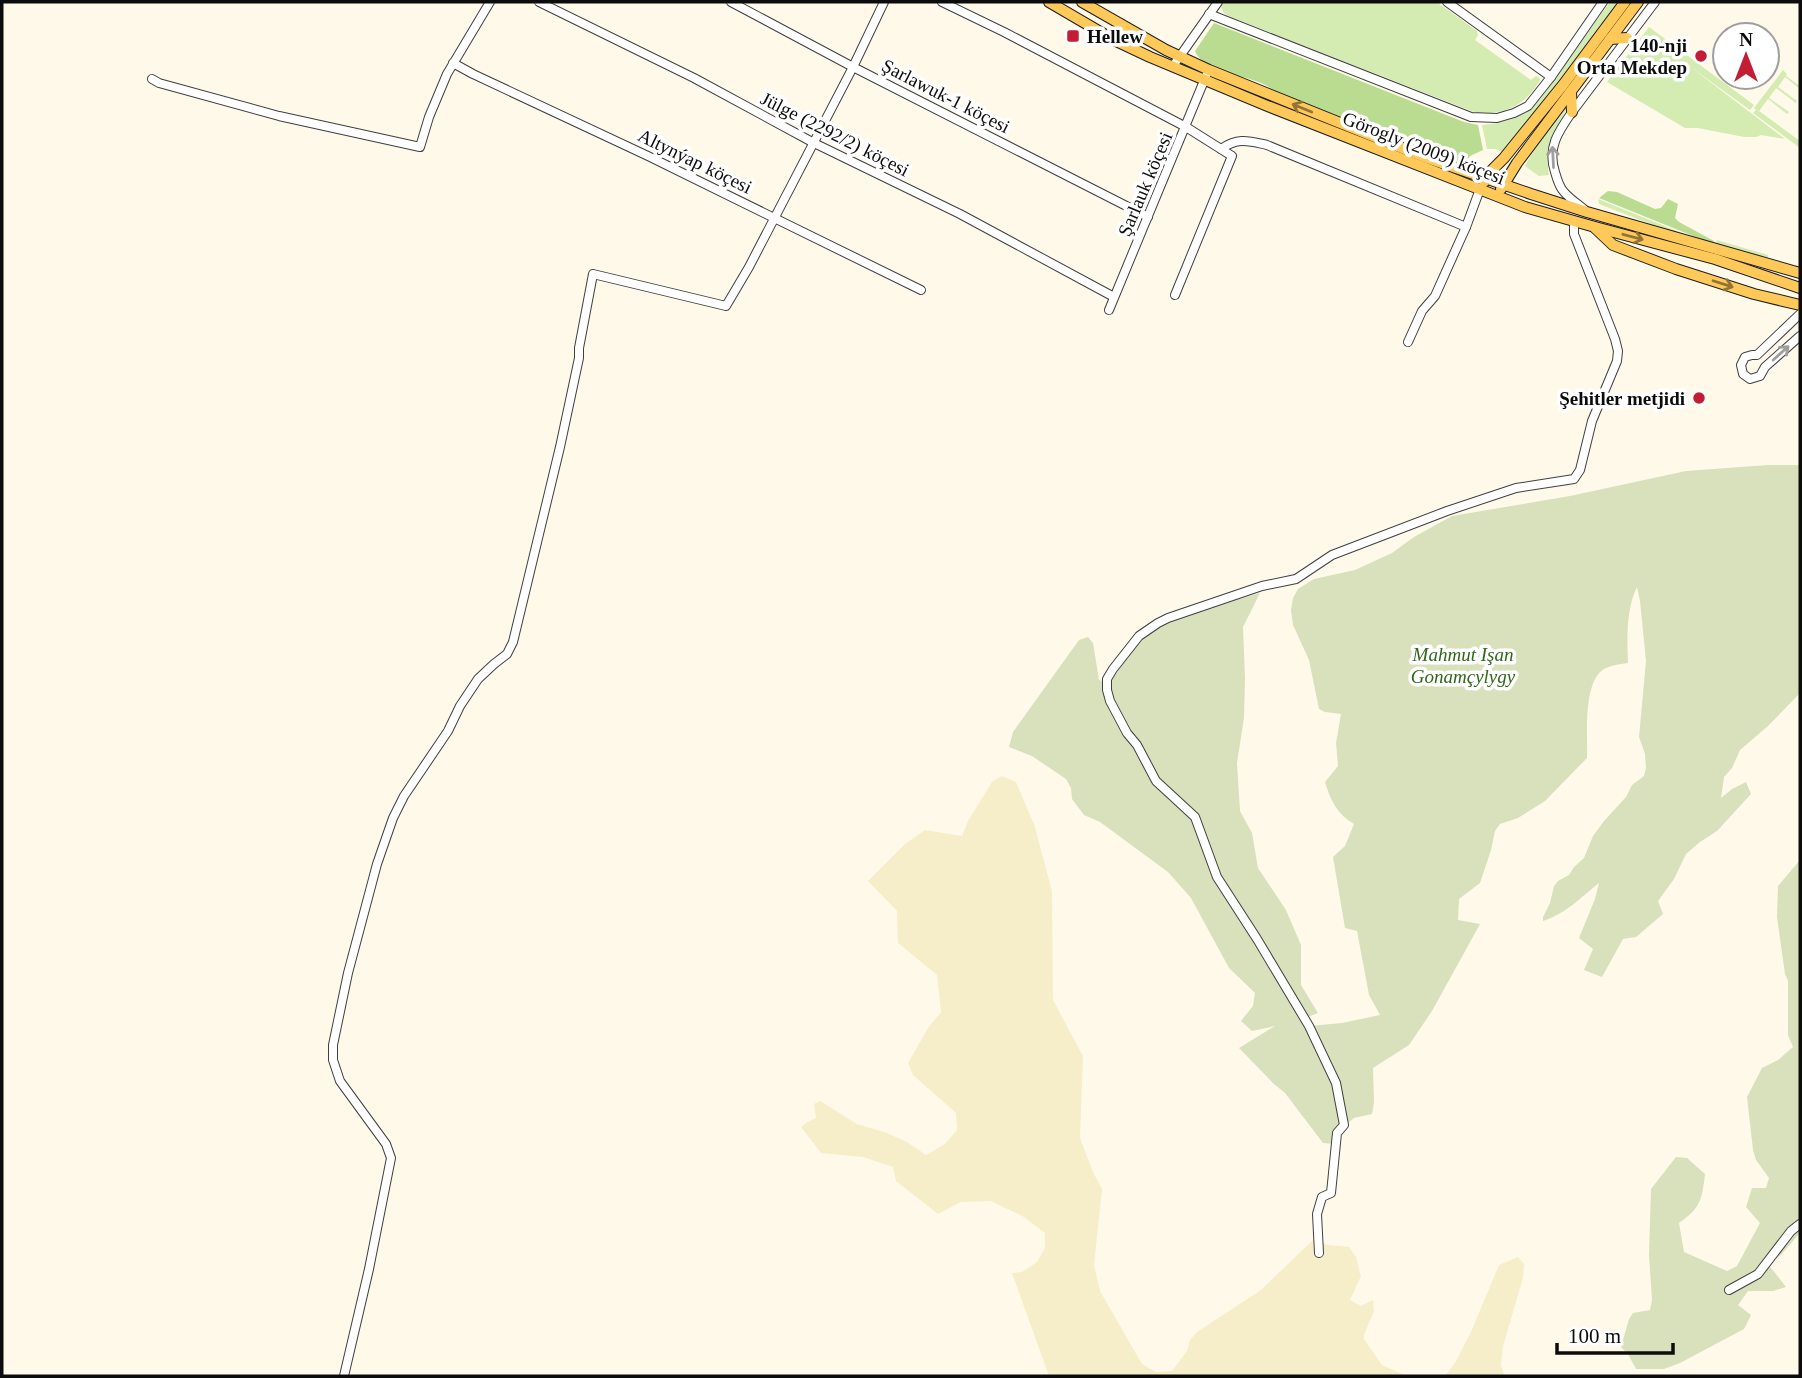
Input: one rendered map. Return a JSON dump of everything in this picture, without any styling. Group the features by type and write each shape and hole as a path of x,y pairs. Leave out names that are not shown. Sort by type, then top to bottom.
{"main road":[{"name":"Görogly (2009) köçesi","path":"1049,2 1114,40 1173,66 1207,75 1427,158 1587,212 1800,273"},
{"name":"Görogly (2009) köçesi","path":"1082,2 1180,56 1207,75 1265,105 1525,206 1715,259 1800,288"},
{"path":"1480,189 1486,177 1563,85 1625,2"},
{"path":"1498,195 1517,163 1638,2"},
{"path":"1610,39 1628,38"},
{"path":"1571,92 1572,112"},
{"path":"1595,227 1613,245 1676,269 1754,294 1800,305"}],"street":[{"path":"152,79 279,116 420,147 439,92 453,63 490,2"},
{"name":"Jülge (2292/2) köçesi","path":"539,2 694,78 814,143 960,215 1114,297"},
{"name":"Şarlawuk-1 köçesi","path":"731,2 853,67 1148,216"},
{"path":"344,1376 391,1158 386,1144 341,1081 333,1060 332,1045 348,973 377,864 393,818 478,679 507,654 513,642 560,447 593,274 726,306 814,143 884,2"},
{"path":"942,2 1186,128 1232,156 1175,295"},
{"path":"1173,66 1218,2"},
{"path":"1447,2 1551,77"},
{"path":"1209,14 1471,117 1497,118 1528,106 1603,2"},
{"path":"1587,212 1564,193 1559,184 1552,163 1553,144 1558,130 1655,2"},
{"name":"Altynýap köçesi","path":"453,63 921,290"},
{"name":"Şarlauk köçesi","path":"1109,310 1207,75"},
{"path":"1221,149 1243,140 1267,145 1466,227"},
{"path":"1408,342 1422,311 1435,296 1480,189"},
{"path":"1319,1253 1317,1214 1322,1197 1331,1193 1337,1133 1344,1125 1336,1083 1309,1026 1217,877 1195,817 1156,781 1137,745 1127,733 1110,701 1107,679 1139,636 1168,618 1262,586 1296,579 1332,555 1447,511 1516,488 1574,479 1580,471 1592,421 1614,370 1618,351 1574,234 1574,221"},
{"path":"1800,314 1757,355 1748,355 1743,360 1742,374 1750,379 1760,376 1765,367 1800,336"},
{"path":"1729,1290 1758,1274 1791,1231 1800,1224"}],"shaded area":[{"path":"1002,776 1016,782 1035,827 1052,892 1053,1000 1083,1056 1080,1138 1102,1189 1094,1265 1100,1291 1142,1364 1156,1372 1172,1371 1197,1332 1261,1290 1315,1238 1327,1245 1349,1247 1356,1257 1361,1276 1350,1300 1361,1306 1373,1300 1374,1311 1364,1339 1382,1365 1407,1376 1049,1376 1012,1273 1022,1272 1037,1262 1045,1248 1045,1233 1024,1217 991,1201 961,1202 938,1214 896,1181 893,1167 863,1157 821,1153 801,1127 816,1118 814,1104 820,1101 857,1124 887,1133 926,1155 945,1144 957,1130 956,1113 913,1075 908,1063 928,1028 941,1012 937,975 898,943 897,911 868,881 905,844 925,830 962,836 992,782"},
{"path":"1518,1257 1524,1264 1523,1278 1503,1346 1501,1365 1504,1376 1445,1376 1471,1332 1499,1265"}],"green space":[{"path":"1224,2 1436,2 1477,31 1475,40 1531,80 1536,76 1540,80 1528,97 1512,107 1494,112 1474,112 1228,16 1221,7"},
{"path":"1610,2 1619,2 1504,153 1487,149 1482,125 1514,118 1535,104"},
{"path":"1214,23 1464,122 1478,125 1483,150 1470,156 1462,167 1287,99 1255,81 1215,68 1199,58 1195,51"},
{"path":"1649,27 1711,73 1711,82 1688,65 1711,83 1711,91 1722,91 1785,139 1761,135 1744,137 1685,128 1607,82"},
{"path":"1783,70 1800,89 1785,77 1781,83"},
{"path":"1781,89 1797,101 1796,103 1780,91"},
{"path":"1724,91 1735,91 1754,105 1750,110"},
{"path":"1767,91 1774,91 1769,98 1789,112 1787,114 1768,99 1759,111 1800,141 1800,148 1753,113 1756,110 1754,108"},
{"path":"1565,107 1567,108 1549,146 1549,175 1539,176 1525,166"},
{"path":"1608,191 1617,192 1655,209 1661,208 1668,199 1678,204 1675,218 1714,241 1713,244 1599,198"},
{"path":"1598,199 1714,246 1717,240 1768,255 1767,263 1694,241 1599,204"},
{"name":"Mahmut Işan Gonamçylygy","path":"1800,465 1800,693 1740,750 1732,768 1724,777 1721,798 1746,782 1751,794 1717,831 1686,854 1674,879 1658,901 1663,914 1636,937 1623,939 1602,977 1584,970 1593,949 1579,938 1599,883 1566,909 1543,921 1554,886 1569,875 1584,858 1593,836 1626,797 1632,785 1644,776 1645,754 1639,737 1646,661 1637,587 1629,614 1628,663 1606,668 1598,674 1593,684 1588,709 1587,758 1545,801 1518,818 1500,824 1495,831 1480,883 1459,899 1458,920 1480,924 1432,1011 1409,1045 1373,1068 1372,1114 1354,1118 1337,1133 1336,1144 1323,1143 1285,1093 1239,1048 1275,1026 1252,1031 1241,1021 1253,1006 1255,993 1229,968 1191,898 1168,872 1100,822 1084,815 1072,799 1071,788 1066,779 1032,756 1009,747 1013,732 1079,640 1088,637 1093,643 1099,680 1110,683 1136,646 1156,629 1193,612 1260,593 1243,627 1244,718 1237,763 1240,811 1252,833 1258,868 1286,910 1301,945 1301,985 1318,1013 1305,1018 1309,1026 1380,1015 1369,995 1357,931 1345,928 1333,857 1345,846 1354,824 1335,806 1325,782 1338,766 1336,743 1341,714 1319,709 1309,660 1293,625 1291,610 1298,589 1314,579 1355,570 1392,553 1452,516 1570,496 1686,471"},
{"path":"1800,860 1800,1233 1781,1255 1768,1264 1786,1287 1773,1291 1748,1291 1738,1305 1751,1315 1744,1329 1664,1369 1636,1369 1621,1347 1633,1313 1650,1310 1651,1189 1676,1157 1687,1158 1705,1174 1699,1202 1692,1213 1679,1223 1684,1252 1727,1271 1737,1266 1760,1223 1746,1207 1752,1188 1766,1188 1769,1178 1756,1160 1753,1150 1747,1097 1762,1068 1778,1060 1793,1047 1788,1035 1788,981 1777,917 1778,886"}],"place":[{"name":"Hellew","path":"1073,36"},
{"name":"140-nji Orta Mekdep","path":"1701,56"},
{"name":"Şehitler metjidi","path":"1699,398"}]}
